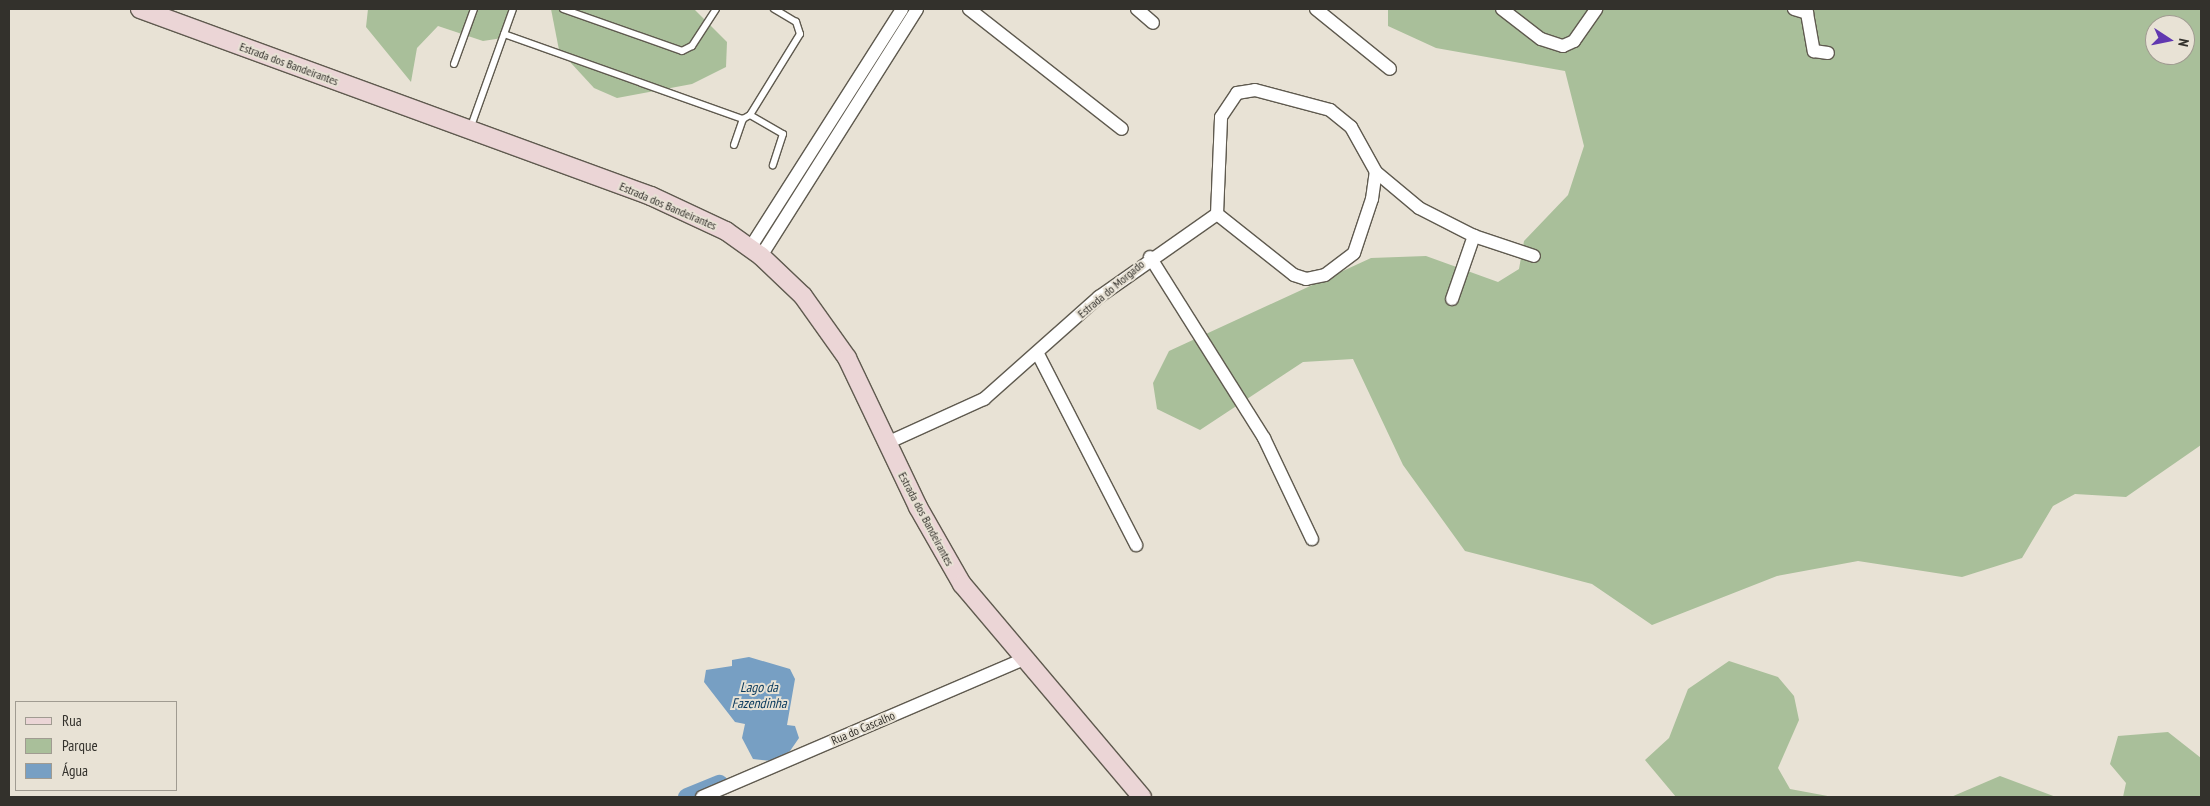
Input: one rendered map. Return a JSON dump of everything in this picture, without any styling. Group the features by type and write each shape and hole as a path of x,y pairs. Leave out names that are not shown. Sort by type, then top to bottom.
{"main road":[{"name":"Estrada dos Bandeirantes","path":"146,10 651,196 756,252 823,320 847,358 887,443 962,584 1142,797"}],"street":[{"path":"756,252 902,9"},
{"path":"756,252 917,9"},
{"path":"969,9 1122,129"},
{"path":"1137,9 1153,23"},
{"path":"1316,9 1390,69"},
{"path":"1502,9 1541,40 1563,46 1588,25 1596,9"},
{"path":"1794,9 1807,13 1814,51 1828,52"},
{"path":"1376,172 1372,199 1354,253 1325,275 1306,279 1294,275 1217,214 1221,117 1237,93 1255,90 1340,116 1376,172 1418,208 1474,236 1534,256"},
{"name":"Estrada do Morgado","path":"887,443 984,399 1150,257 1217,214"},
{"path":"1452,299 1474,236"},
{"path":"1150,257 1264,438 1312,539"},
{"path":"1038,354 1136,545"},
{"name":"Rua do Cascalho","path":"702,797 1024,659"}],"lane":[{"path":"454,64 474,9"},
{"path":"470,130 513,9"},
{"path":"563,9 682,51 692,46 716,9"},
{"path":"734,145 743,119 750,115 800,34 796,22 774,9"},
{"path":"504,34 743,119"},
{"path":"750,115 783,134 773,165"}],"green space":[{"path":"368,9 510,9 513,13 509,37 483,41 438,26 417,48 411,82 366,27"},
{"path":"551,9 694,9 727,42 726,67 692,84 617,98 594,88 559,50"},
{"path":"1388,9 2201,9 2201,445 2126,497 2075,494 2053,506 2022,558 1962,577 1858,561 1777,576 1652,625 1592,584 1465,551 1403,465 1353,359 1303,362 1200,430 1157,409 1153,383 1169,351 1371,258 1426,256 1498,282 1519,269 1524,241 1568,195 1584,146 1565,71 1436,48 1388,26"},
{"path":"1729,661 1778,677 1794,696 1799,720 1778,768 1790,789 1833,797 1676,797 1645,760 1669,738 1688,689"},
{"path":"2168,732 2201,758 2201,797 2123,797 2126,783 2110,764 2118,736"},
{"path":"2000,776 2056,797 1951,797"}],"water":[{"name":"Lago da Fazendinha","path":"749,657 790,669 795,679 787,725 795,726 799,738 790,751 772,761 753,759 742,738 745,724 735,722 704,682 706,670 732,666 732,660"}],"waterway":[{"path":"687,797 719,784"}]}
